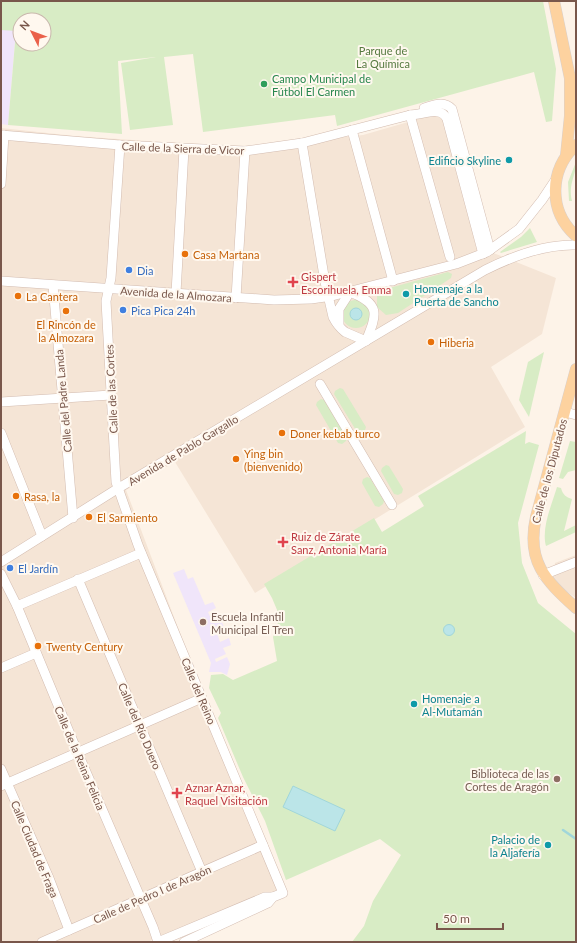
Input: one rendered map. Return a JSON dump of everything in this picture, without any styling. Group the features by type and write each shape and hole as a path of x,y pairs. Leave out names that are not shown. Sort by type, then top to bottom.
{"main road":[{"path":"554,1 568,67 571,102 566,156 556,179 555,190 558,211 565,225 576,236"},
{"path":"566,156 576,145"},
{"name":"Calle de los Diputados","path":"576,369 534,528 534,551 543,575 551,585 576,608"}],"street":[{"name":"Calle de la Sierra de Vicor","path":"3,135 120,145 245,151 302,143 410,115 420,115 439,111 446,115 487,252"},
{"path":"410,115 450,258"},
{"path":"352,130 393,281"},
{"path":"1,184 3,135"},
{"path":"302,143 327,297 332,314 339,325 348,334 366,341 375,318 374,309 366,299 350,292 338,309 339,325"},
{"name":"Calle de las Cortes","path":"117,489 106,301 109,289 120,145"},
{"path":"176,293 184,149"},
{"path":"236,298 245,151"},
{"name":"Avenida de la Almozara","path":"1,281 236,298 288,300 327,297 456,264 487,252 519,229 556,179"},
{"name":"Avenida de Pablo Gargallo","path":"1,562 117,489 498,263 553,246 576,245"},
{"name":"Calle del Padre Landa","path":"53,285 73,518"},
{"path":"320,384 392,505"},
{"path":"1,402 111,395"},
{"path":"565,412 576,415"},
{"path":"1,433 42,536"},
{"name":"Calle del Reino","path":"117,489 141,553 283,893 273,897"},
{"path":"17,606 141,553"},
{"path":"543,575 576,562"},
{"name":"Calle de la Reina Felicia","path":"1,574 17,606 158,942"},
{"name":"Calle del Río Duero","path":"78,579 202,872"},
{"path":"1,668 36,653"},
{"path":"4,784 202,698"},
{"name":"Calle Ciudad de Fraga","path":"1,769 4,784 49,878 69,930"},
{"name":"Calle de Pedro I de Aragón","path":"42,942 263,846"},
{"path":"158,942 264,897 273,897"},
{"path":"184,942 206,930 268,903 273,897"}],"shaded area":[{"path":"1,30 12,30 12,52 14,52 8,125 1,124"},
{"path":"443,112 476,246 556,278 542,334 491,367 525,427 255,593 175,462 126,490 277,890 147,942 1,942 1,128 75,136 248,148 363,135"},
{"path":"576,555 576,598 552,581 555,563"},
{"name":"Escuela Infantil Municipal El Tren","path":"184,569 188,579 193,577 205,605 213,602 216,608 208,612 213,623 221,620 224,627 216,630 220,642 229,638 231,645 223,648 226,654 215,659 216,662 227,657 230,664 227,675 221,672 209,672 211,663 173,573"}],"green space":[{"name":"Parque de La Química","path":"1,1 543,1 556,69 552,121 546,122 534,72 337,126 335,115 203,132 193,54 164,57 173,125 130,130 121,63 156,57 118,61 122,134 8,125 14,52 52,52 52,12 12,12 12,31 1,30"},
{"path":"576,162 571,189 572,201 569,201 568,182"},
{"path":"530,228 537,242 501,253 500,252 521,237"},
{"path":"448,272 452,274 451,278 398,313 386,315 377,307 377,296 382,290"},
{"path":"356,300 366,304 370,314 366,324 356,328 346,324 342,314 346,304"},
{"path":"544,352 529,417 519,400 528,362"},
{"path":"340,388 343,389 366,427 365,430 360,433 357,432 334,394 335,391"},
{"path":"321,399 324,400 347,438 342,444 338,443 316,405"},
{"path":"526,431 525,444 529,442 539,445 518,523 522,563 538,603 576,634 576,942 352,942 364,926 373,901 401,855 380,839 286,880 265,821 243,777 218,718 221,713 209,688 211,675 223,674 233,680 277,661 273,637 280,617 264,584 374,518 382,532 424,506 418,496"},
{"path":"570,441 576,442 576,470 568,472 563,479 559,478"},
{"path":"386,465 389,466 403,489 402,493 398,495 394,494 381,471"},
{"path":"367,477 370,478 384,501 379,507 375,506 362,483 363,479"},
{"path":"557,487 561,488 565,495 572,499 564,531 576,525 576,532 546,546 546,524"}],"water":[{"path":"354,308 358,308 362,314 358,320 354,320 350,316 350,312"},
{"path":"449,624 453,626 455,630 453,634 449,636 445,634 443,630 445,626"},
{"path":"293,786 345,810 335,831 283,807"}],"waterway":[{"path":"563,830 576,839"}],"place":[{"name":"Campo Municipal de Fútbol El Carmen","path":"264,84"},
{"name":"Edificio Skyline","path":"509,160"},
{"name":"Casa Martana","path":"185,254"},
{"name":"Dia","path":"129,270"},
{"name":"Gispert Escorihuela, Emma","path":"293,282"},
{"name":"Homenaje a la Puerta de Sancho","path":"406,294"},
{"name":"La Cantera","path":"18,296"},
{"name":"Pica Pica 24h","path":"123,310"},
{"name":"El Rincón de la Almozara","path":"66,311"},
{"name":"Hiberia","path":"431,342"},
{"name":"Doner kebab turco","path":"282,433"},
{"name":"Ying bin (bienvenido)","path":"236,459"},
{"name":"Rasa, la","path":"16,496"},
{"name":"El Sarmiento","path":"89,517"},
{"name":"Ruiz de Zárate Sanz, Antonia María","path":"283,542"},
{"name":"El Jardín","path":"10,568"},
{"name":"Escuela Infantil Municipal El Tren","path":"203,622"},
{"name":"Twenty Century","path":"38,646"},
{"name":"Homenaje a Al-Mutamán","path":"414,704"},
{"name":"Biblioteca de las Cortes de Aragón","path":"557,779"},
{"name":"Aznar Aznar, Raquel Visitación","path":"177,793"},
{"name":"Palacio de la Aljafería","path":"548,845"}]}
